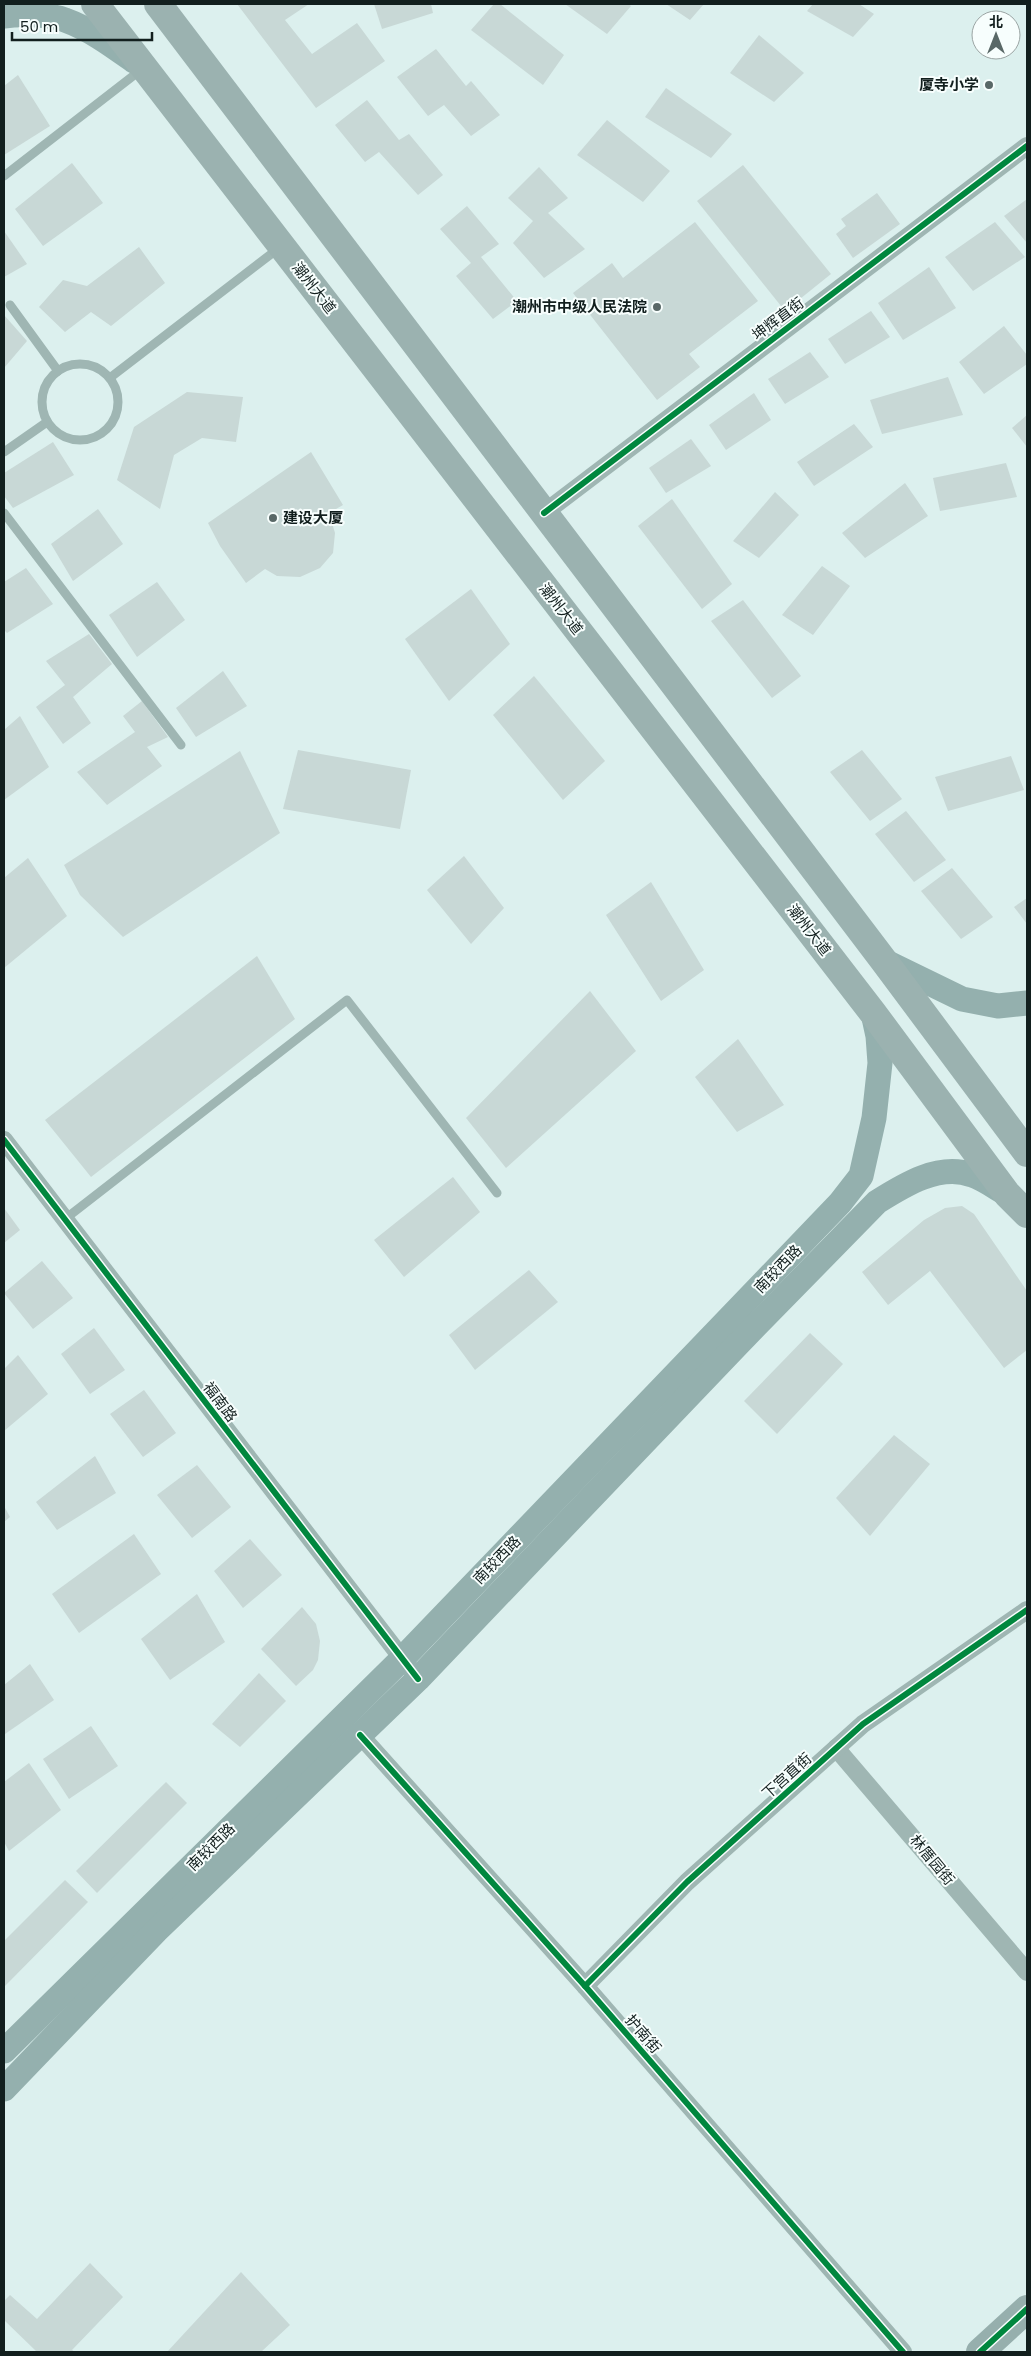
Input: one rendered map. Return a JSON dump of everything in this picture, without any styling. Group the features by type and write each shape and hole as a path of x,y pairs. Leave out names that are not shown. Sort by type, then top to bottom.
{"highway":[{"name":"潮州大道","path":"95,4 872,1013 1007,1194 1027,1214"},
{"path":"158,4 884,961 1027,1153"}],"main road":[{"path":"4,16 16,15 63,19 106,41 144,68"},
{"path":"884,961 962,999 998,1006 1027,1003"},
{"name":"南较西路","path":"4,2051 402,1660 840,1203 861,1176 874,1118 880,1063 878,1036 872,1013"},
{"name":"南较西路","path":"4,2089 156,1931 418,1679 738,1343 877,1202 901,1187 928,1176 952,1172 972,1175 1007,1194"},
{"path":"980,2352 1027,2309"}],"street":[{"name":"坤辉直街","path":"544,513 1027,146"},
{"name":"福南路","path":"4,1140 418,1679"},
{"name":"下宫直街","path":"586,1986 687,1882 863,1724 1027,1610"},
{"name":"护南街","path":"360,1735 586,1986 903,2352"},
{"name":"林厝园街","path":"836,1748 1027,1972"}],"lane":[{"path":"4,176 144,68"},
{"path":"111,377 281,246"},
{"path":"10,305 58,371"},
{"path":"76,364 88,364 100,369 111,377 117,388 118,413 112,425 103,434 91,439 78,441 66,438 55,432 47,422 42,410 42,397 46,385 58,371 76,364"},
{"path":"4,452 47,422"},
{"path":"4,513 181,745"},
{"path":"65,1219 347,1000 497,1193"}],"building":[{"path":"237,4 309,4 285,20 312,54 357,23 385,61 316,108"},
{"path":"374,4 431,4 433,13 382,29"},
{"path":"494,4 500,4 564,55 543,85 471,30"},
{"path":"565,4 628,4 631,6 607,34"},
{"path":"666,4 704,4 690,20"},
{"path":"813,4 859,4 874,14 853,37 807,11"},
{"path":"759,35 804,73 774,102 730,73"},
{"path":"436,49 466,86 471,81 500,115 471,136 444,105 428,116 397,77"},
{"path":"18,75 50,126 4,155 4,86"},
{"path":"666,88 732,134 711,158 645,117"},
{"path":"367,100 399,140 409,134 443,175 418,195 379,152 365,162 335,125"},
{"path":"607,120 670,171 643,202 577,155"},
{"path":"72,163 103,203 43,246 15,209"},
{"path":"743,165 831,274 785,311 697,201"},
{"path":"539,167 568,198 548,213 585,249 544,278 513,243 533,221 508,198"},
{"path":"877,193 900,224 853,258 836,234 846,226 841,219"},
{"path":"1027,199 1027,243 1004,216"},
{"path":"467,206 499,244 481,257 517,301 493,319 456,276 471,263 440,229"},
{"path":"695,222 758,301 689,354 700,367 657,400 573,293 612,263 623,278"},
{"path":"995,222 1025,257 973,291 945,257"},
{"path":"4,231 27,264 4,277"},
{"path":"139,247 165,283 111,326 91,312 65,332 39,307 63,280 87,286"},
{"path":"929,267 956,308 903,340 878,303"},
{"path":"871,311 890,337 845,364 828,339"},
{"path":"4,315 27,341 4,368"},
{"path":"1004,326 1027,355 1027,364 984,394 959,362"},
{"path":"810,352 829,377 785,404 768,379"},
{"path":"948,377 963,415 882,434 870,400"},
{"path":"187,392 243,397 236,442 202,438 174,455 160,509 117,480 134,427"},
{"path":"754,393 771,420 726,450 709,425"},
{"path":"1027,415 1027,447 1012,428"},
{"path":"854,424 873,447 814,486 797,462"},
{"path":"691,439 711,466 666,493 649,468"},
{"path":"53,442 74,475 13,508 4,496 4,473"},
{"name":"建设大厦","path":"311,452 343,505 329,513 335,533 333,553 320,568 300,577 277,576 265,569 246,583 220,546 208,523"},
{"path":"1006,463 1017,497 940,511 933,478"},
{"path":"905,483 928,516 865,558 842,533"},
{"path":"775,492 799,515 759,558 733,541"},
{"path":"672,499 732,584 702,609 638,526"},
{"path":"98,509 123,544 73,581 51,544"},
{"path":"822,566 850,586 813,635 782,615"},
{"path":"26,568 53,604 7,633 4,630 4,582"},
{"path":"157,582 185,620 137,657 109,615"},
{"path":"471,589 510,644 449,701 405,639"},
{"path":"743,600 801,676 772,698 711,621"},
{"path":"89,634 112,664 73,697 91,723 63,744 36,707 65,685 46,661"},
{"path":"223,671 247,706 196,737 176,708"},
{"path":"534,676 605,761 563,800 493,715"},
{"path":"142,701 168,737 147,747 162,766 107,805 77,772 135,732 123,716"},
{"path":"20,716 49,767 4,800 4,730"},
{"path":"298,750 411,770 400,829 283,809"},
{"path":"862,750 902,799 870,821 830,772"},
{"path":"240,751 280,833 123,937 80,895 64,865"},
{"path":"1011,756 1024,790 948,811 935,777"},
{"path":"906,811 946,860 914,882 875,834"},
{"path":"464,856 504,908 471,944 427,890"},
{"path":"28,858 67,916 4,968 4,878"},
{"path":"952,868 993,917 961,939 921,891"},
{"path":"651,882 704,970 661,1001 606,915"},
{"path":"1027,898 1027,924 1014,907"},
{"path":"257,956 295,1019 91,1177 45,1120"},
{"path":"590,991 636,1051 506,1168 466,1118"},
{"path":"738,1039 784,1105 737,1132 695,1077"},
{"path":"453,1177 480,1212 404,1277 374,1240"},
{"path":"962,1206 974,1214 1027,1291 1027,1350 1004,1368 930,1271 888,1305 862,1272 924,1220 945,1208"},
{"path":"4,1208 20,1230 4,1243"},
{"path":"42,1261 73,1298 33,1329 4,1293"},
{"path":"529,1270 558,1302 475,1370 449,1335"},
{"path":"94,1328 125,1370 90,1394 61,1354"},
{"path":"810,1333 843,1364 777,1434 744,1401"},
{"path":"18,1355 48,1394 4,1431 4,1369"},
{"path":"144,1390 176,1433 143,1457 110,1414"},
{"path":"894,1435 930,1464 870,1536 836,1498"},
{"path":"95,1456 116,1493 57,1530 36,1502"},
{"path":"197,1465 231,1507 192,1538 157,1495"},
{"path":"4,1506 10,1517 4,1522"},
{"path":"134,1534 161,1574 79,1633 52,1594"},
{"path":"250,1539 282,1575 243,1608 214,1571"},
{"path":"197,1594 225,1642 170,1680 141,1639"},
{"path":"302,1607 316,1624 320,1641 318,1660 313,1670 296,1686 261,1649"},
{"path":"30,1664 54,1700 5,1734 4,1685"},
{"path":"259,1673 286,1701 240,1747 212,1724"},
{"path":"91,1726 118,1766 69,1799 43,1759"},
{"path":"29,1763 61,1810 9,1851 4,1842 4,1782"},
{"path":"166,1782 187,1803 97,1893 76,1871"},
{"path":"65,1880 88,1902 4,1987 4,1941"},
{"path":"90,2263 123,2297 72,2350 75,2352 37,2352 4,2320 4,2301 10,2295 37,2319"},
{"path":"241,2272 290,2325 261,2352 167,2352"}],"cycle path":[{"path":"544,513 1027,146"},
{"path":"4,1140 418,1679"},
{"path":"585,1986 687,1882 863,1724 1027,1610"},
{"path":"360,1735 585,1986 903,2352"},
{"path":"980,2352 1027,2309"}],"place":[{"name":"厦寺小学","path":"989,85"},
{"name":"潮州市中级人民法院","path":"657,307"},
{"name":"建设大厦","path":"273,518"}]}
